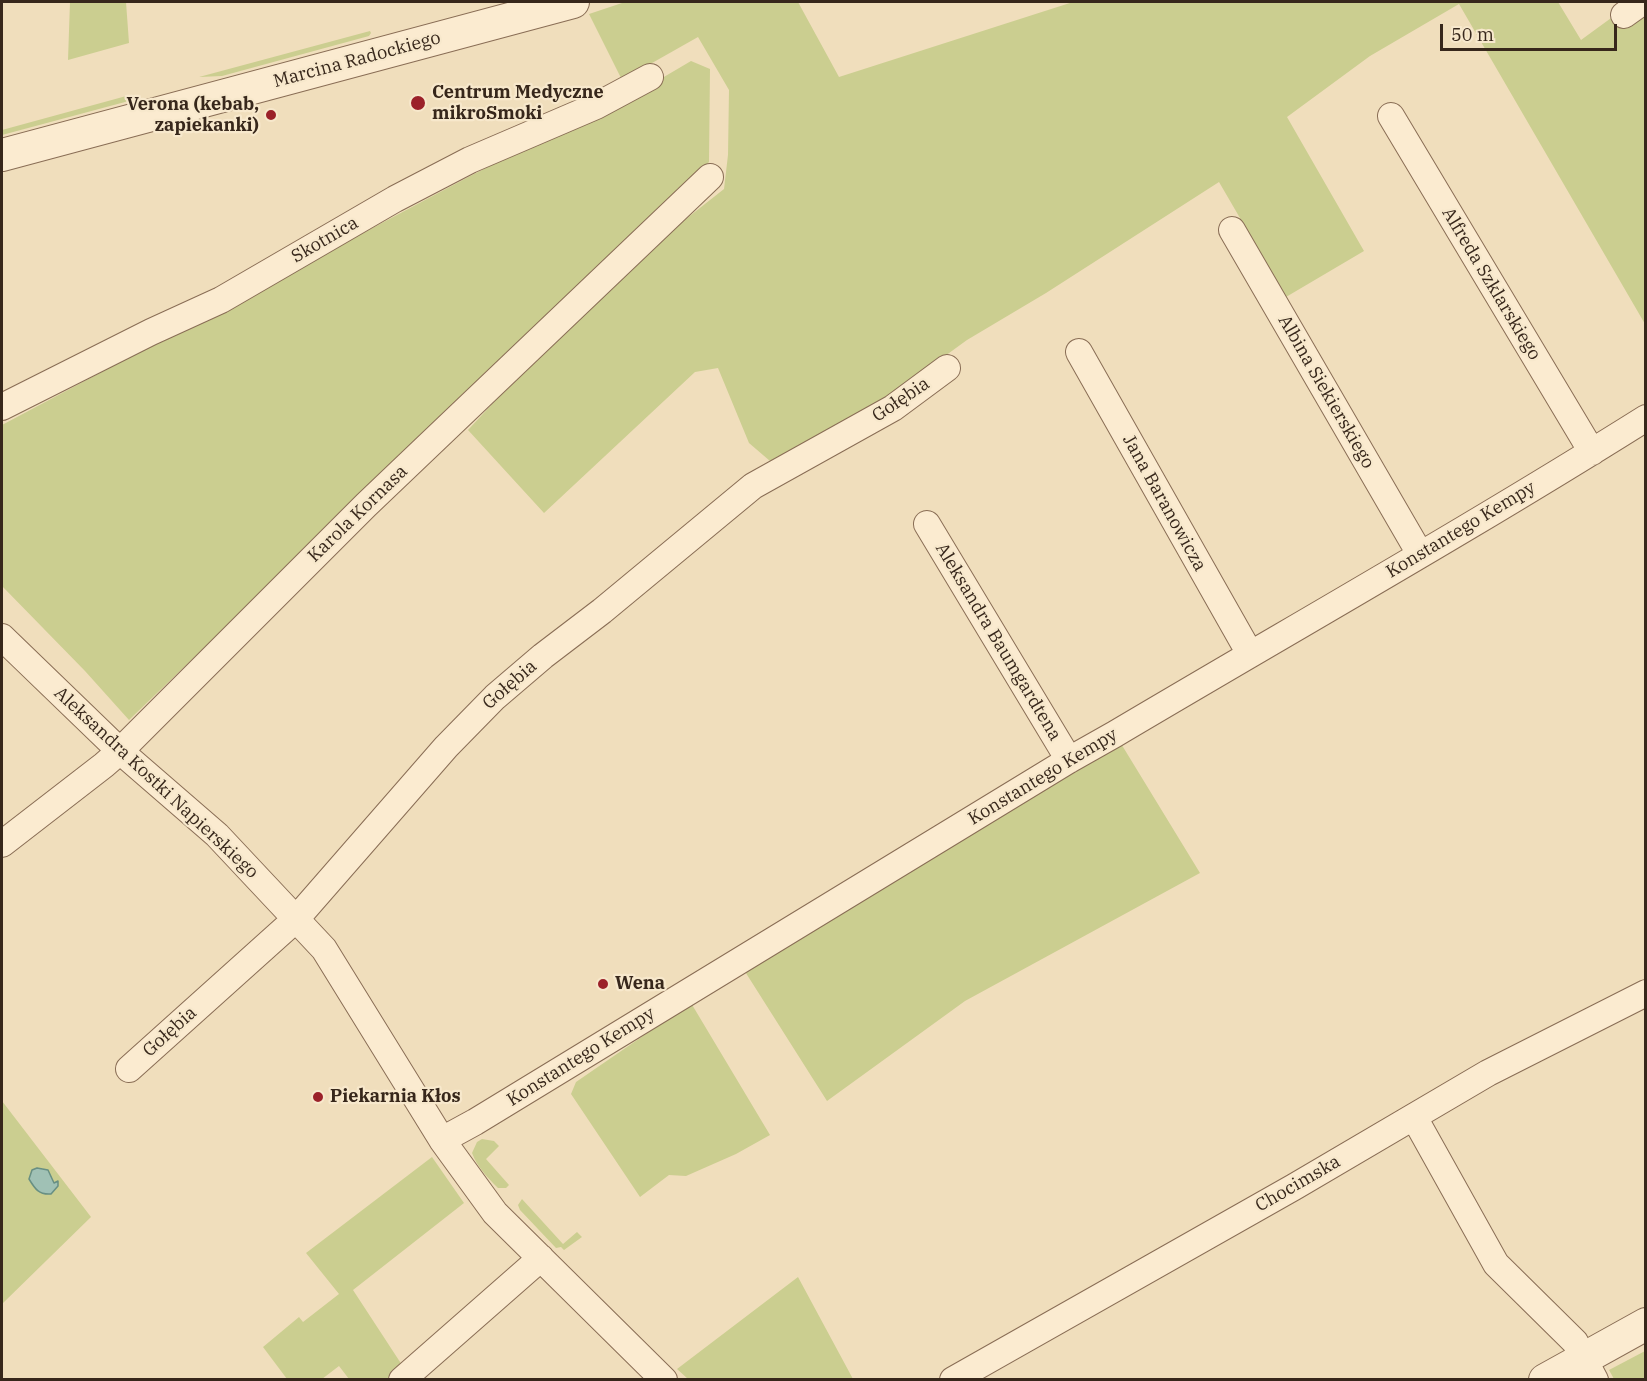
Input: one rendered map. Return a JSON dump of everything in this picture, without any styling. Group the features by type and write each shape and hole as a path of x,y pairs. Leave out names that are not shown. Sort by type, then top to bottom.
{"street":[{"name":"Marcina Radockiego","path":"2,155 573,2"},
{"name":"Skotnica","path":"2,407 151,332 221,300 395,199 470,160 596,106 650,76"},
{"name":"Alfreda Szklarskiego","path":"1391,116 1592,452"},
{"name":"Karola Kornasa","path":"2,844 120,750 366,505 710,177"},
{"name":"Albina Siekierskiego","path":"1232,230 1420,554"},
{"name":"Jana Baranowicza","path":"1079,352 1250,654"},
{"name":"Gołębia","path":"129,1069 296,919 446,747 495,697 753,486 893,408 947,368"},
{"name":"Konstantego Kempy","path":"442,1140 1069,760 1646,418"},
{"name":"Aleksandra Baumgardtena","path":"927,524 1069,760"},
{"name":"Aleksandra Kostki Napierskiego","path":"2,637 120,750 217,835 324,949 442,1140 495,1213 664,1380"},
{"name":"Chocimska","path":"953,1380 1294,1187 1488,1073 1646,993"},
{"path":"1414,1117 1496,1264 1575,1342 1590,1369"},
{"path":"402,1380 541,1258"},
{"path":"1545,1380 1590,1369 1646,1324"}],"green space":[{"path":"70,2 126,2 129,43 68,60"},
{"path":"625,2 798,2 839,77 1073,2 1558,2 1581,40 1633,2 1645,2 1645,324 1459,4 1370,56 1287,117 1364,251 1286,297 1219,182 1046,293 967,340 894,393 770,461 749,443 718,368 695,372 544,513 468,430 494,402 677,226 724,189 728,155 729,90 698,37 622,80 589,14"},
{"path":"370,31 369,36 222,76 199,77"},
{"path":"691,61 710,69 709,162 129,720 2,586 2,425 474,174 652,84"},
{"path":"130,95 128,101 125,102 2,135 2,130"},
{"path":"1120,742 1200,873 965,1001 827,1101 744,970"},
{"path":"691,1003 770,1135 736,1154 686,1176 669,1175 640,1197 571,1094 576,1082"},
{"path":"2,1101 91,1217 2,1304"},
{"path":"482,1139 494,1141 499,1146 486,1159 509,1185 506,1188 498,1188 474,1158 472,1153 477,1142"},
{"path":"432,1157 464,1203 353,1290 402,1365 390,1379 349,1379 339,1366 322,1379 287,1379 263,1347 299,1317 303,1322 339,1294 306,1253"},
{"path":"522,1199 563,1244 577,1232 582,1237 564,1250 561,1247 556,1248 520,1210 518,1205"},
{"path":"798,1277 853,1379 688,1379 677,1369"},
{"path":"1645,1351 1645,1379 1614,1379 1609,1370"}],"water":[{"path":"37,1168 48,1170 54,1183 58,1181 58,1186 51,1194 38,1191 29,1179 32,1170"}],"place":[{"name":"Centrum Medyczne mikroSmoki","path":"418,103"},
{"name":"Verona (kebab, zapiekanki)","path":"271,115"},
{"name":"Wena","path":"603,984"},
{"name":"Piekarnia Kłos","path":"318,1097"}]}
